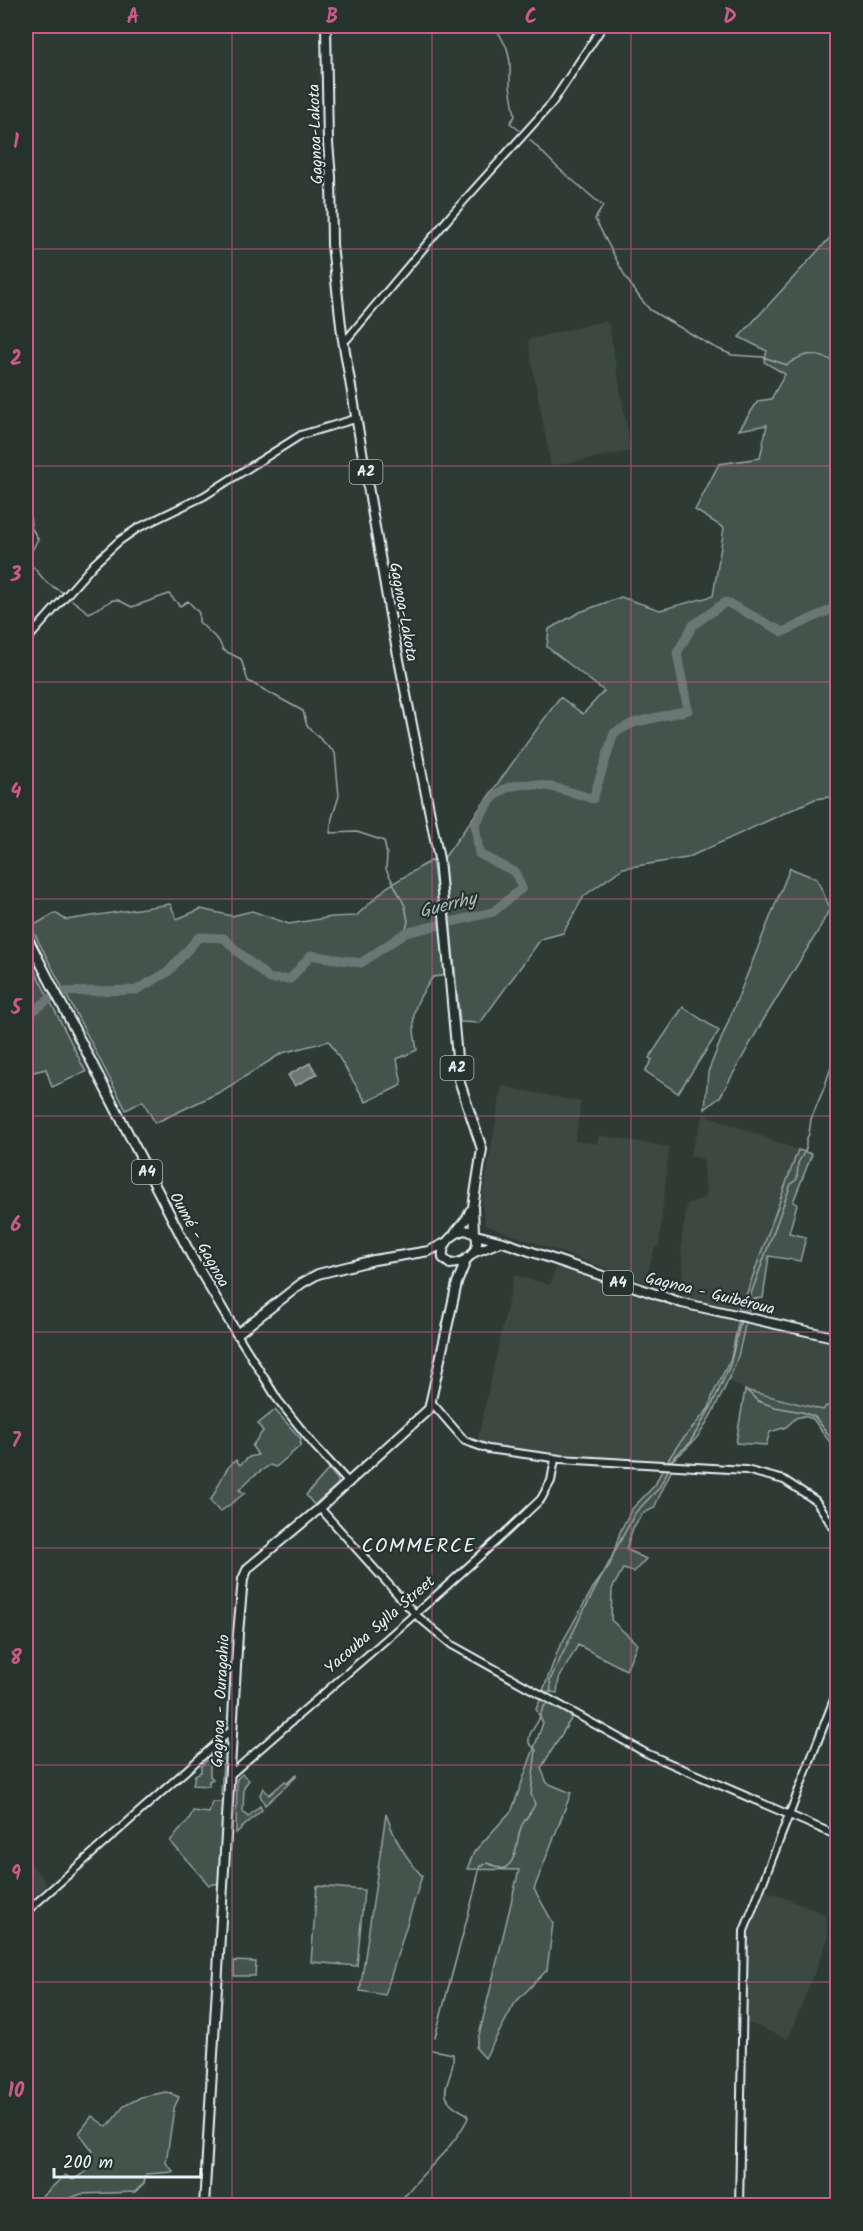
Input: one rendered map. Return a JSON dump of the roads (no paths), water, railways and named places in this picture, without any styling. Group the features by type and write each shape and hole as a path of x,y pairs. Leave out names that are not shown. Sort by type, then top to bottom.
{"main road":[{"name":"Gagnoa-Lakota","path":"326,26 327,143 331,177 332,245 343,340 397,656 439,860 459,1076 482,1149 472,1213 475,1234"},
{"name":"Oumé - Gagnoa","path":"26,935 179,1234 237,1334"},
{"name":"Gagnoa-Lakota","path":"450,1239 467,1218 474,1198"},
{"path":"237,1334 302,1283 318,1274 374,1260 429,1251 464,1230 475,1234 478,1242 475,1252"},
{"name":"Gagnoa - Guibéroua","path":"475,1234 682,1303 837,1338"},
{"path":"443,1258 443,1250 450,1239"},
{"path":"450,1264 501,1242"},
{"path":"429,1251 450,1264 457,1283"},
{"path":"432,1403 457,1283 467,1258"},
{"name":"Gagnoa - Ouragahio","path":"204,2205 238,1633 245,1573 349,1482 429,1409 432,1403"}],"street":[{"path":"343,340 347,339 453,213 552,103 603,26"},
{"path":"26,641 94,564 138,528 204,496 301,435 355,419"},
{"path":"237,1334 278,1400 314,1445 349,1482"},
{"path":"432,1403 465,1441 505,1453 555,1459 746,1470 784,1480 815,1500 837,1536"},
{"name":"Yacouba Sylla Street","path":"230,1775 377,1645 416,1615 541,1499 551,1481 555,1459"},
{"path":"320,1508 416,1615 452,1645 646,1753 837,1836"},
{"path":"739,2205 744,1931 837,1689"},
{"path":"26,1912 233,1729"}],"waterway":[{"path":"495,26 507,48 510,62 510,86 515,116 510,123 519,130"},
{"path":"530,140 558,168 603,206 595,219 626,278 650,310 732,355 763,357 787,365 800,357 817,355 838,363"},
{"path":"26,504 30,513 31,527 38,539 27,560 47,583 65,594"},
{"path":"68,597 89,613 113,600 132,607 169,594 180,606 188,601 199,613 199,622 219,641 223,650 241,659 248,681 303,711 307,726 335,753 339,796 330,833 357,832 384,841 387,855 386,869 405,906 408,921 405,933"},
{"name":"Guerrhy","path":"26,1017 58,992 136,990 168,972 199,937 224,938 270,979 290,979 311,955 361,963 405,933 493,912 522,888 515,872 479,854 475,824 494,797 503,790 528,784 556,788 593,799 614,733 633,723 688,710 677,653 693,625 726,602 783,632 838,606"},
{"path":"744,1313 791,1184 797,1179 798,1163 806,1149 811,1119 838,1047"},
{"path":"671,1464 674,1457 689,1444 711,1407 730,1365 741,1320"},
{"path":"747,1391 758,1401 815,1417 838,1447"},
{"path":"551,1692 550,1680 635,1513 659,1488 669,1468"},
{"path":"435,2037 480,1866 487,1863 503,1869 512,1861 522,1825 535,1804 531,1794 536,1750 529,1740 546,1704"},
{"path":"397,2206 405,2194 453,2142 468,2118 467,2114 448,2101 446,2094 453,2054 432,2050"}],"district":[{"name":"COMMERCE","path":"419,1547"}]}
